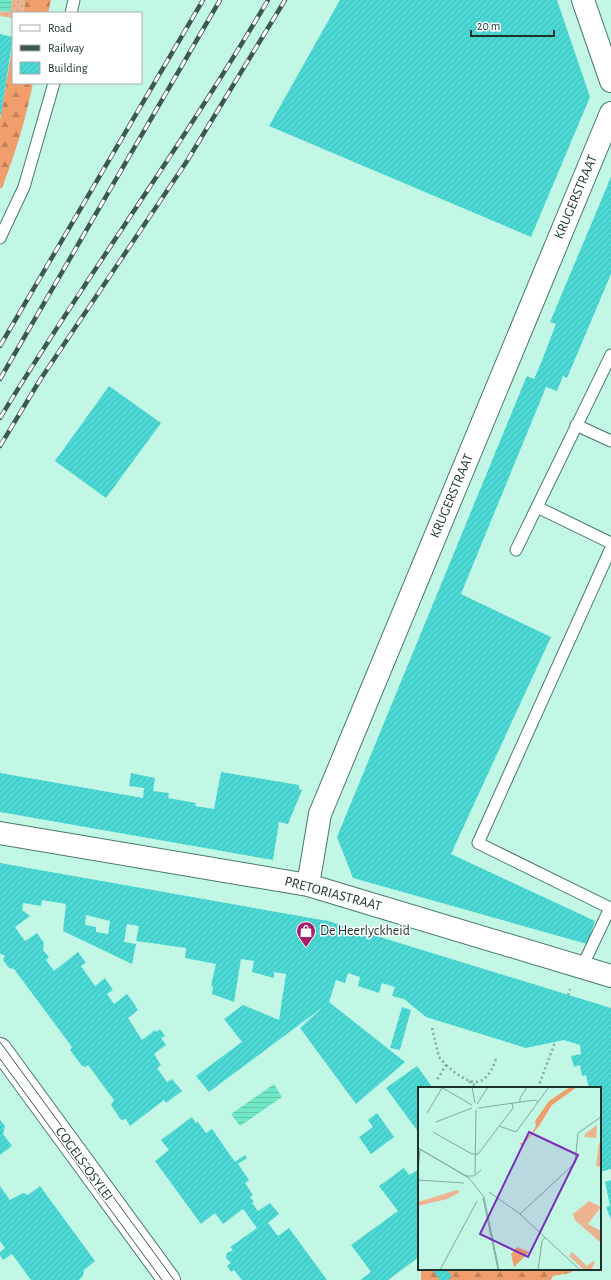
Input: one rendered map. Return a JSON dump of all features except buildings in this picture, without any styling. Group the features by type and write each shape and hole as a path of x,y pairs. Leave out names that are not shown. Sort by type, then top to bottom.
{"street":[{"path":"583,0 611,81"},
{"name":"KRUGERSTRAAT","path":"308,885 320,814 611,113"},
{"name":"PRETORIASTRAAT","path":"0,833 308,885 611,976"},
{"name":"COGELS-OSYLEI","path":"0,1049 169,1280"}],"lane":[{"path":"71,12 74,0"},
{"path":"0,238 24,187 54,84"},
{"path":"516,550 611,355"},
{"path":"576,425 611,441"},
{"path":"537,507 611,543"},
{"path":"582,967 610,908 478,843 611,548"}],"path":[{"path":"432,1028 439,1057 461,1078 477,1087"},
{"path":"538,1087 554,1042"},
{"path":"470,1082 482,1080 491,1072 496,1059"},
{"path":"437,1080 446,1065"},
{"path":"468,1087 470,1082"}],"shaded area":[{"path":"0,0 12,0 10,12 0,11"},
{"path":"12,0 25,0 24,12 12,12 12,18 0,16 0,11 9,12"},
{"path":"274,1084 282,1097 240,1126 231,1114"}],"green space":[{"path":"25,0 51,0 48,12 24,12"},
{"path":"12,49 12,84 33,84 24,123 2,188 0,188 0,120"},
{"path":"421,1270 574,1270 570,1273 553,1276 551,1280 421,1280"}],"tram line":[{"path":"0,1042 174,1280"},
{"path":"0,1059 162,1280"}],"railway":[{"path":"0,346 203,0"},
{"path":"0,379 220,0"},
{"path":"0,418 66,313 203,106 268,0"},
{"path":"0,446 40,380 187,161 285,0"}],"place":[{"name":"De Heerlyckheid","path":"306,948"}]}
